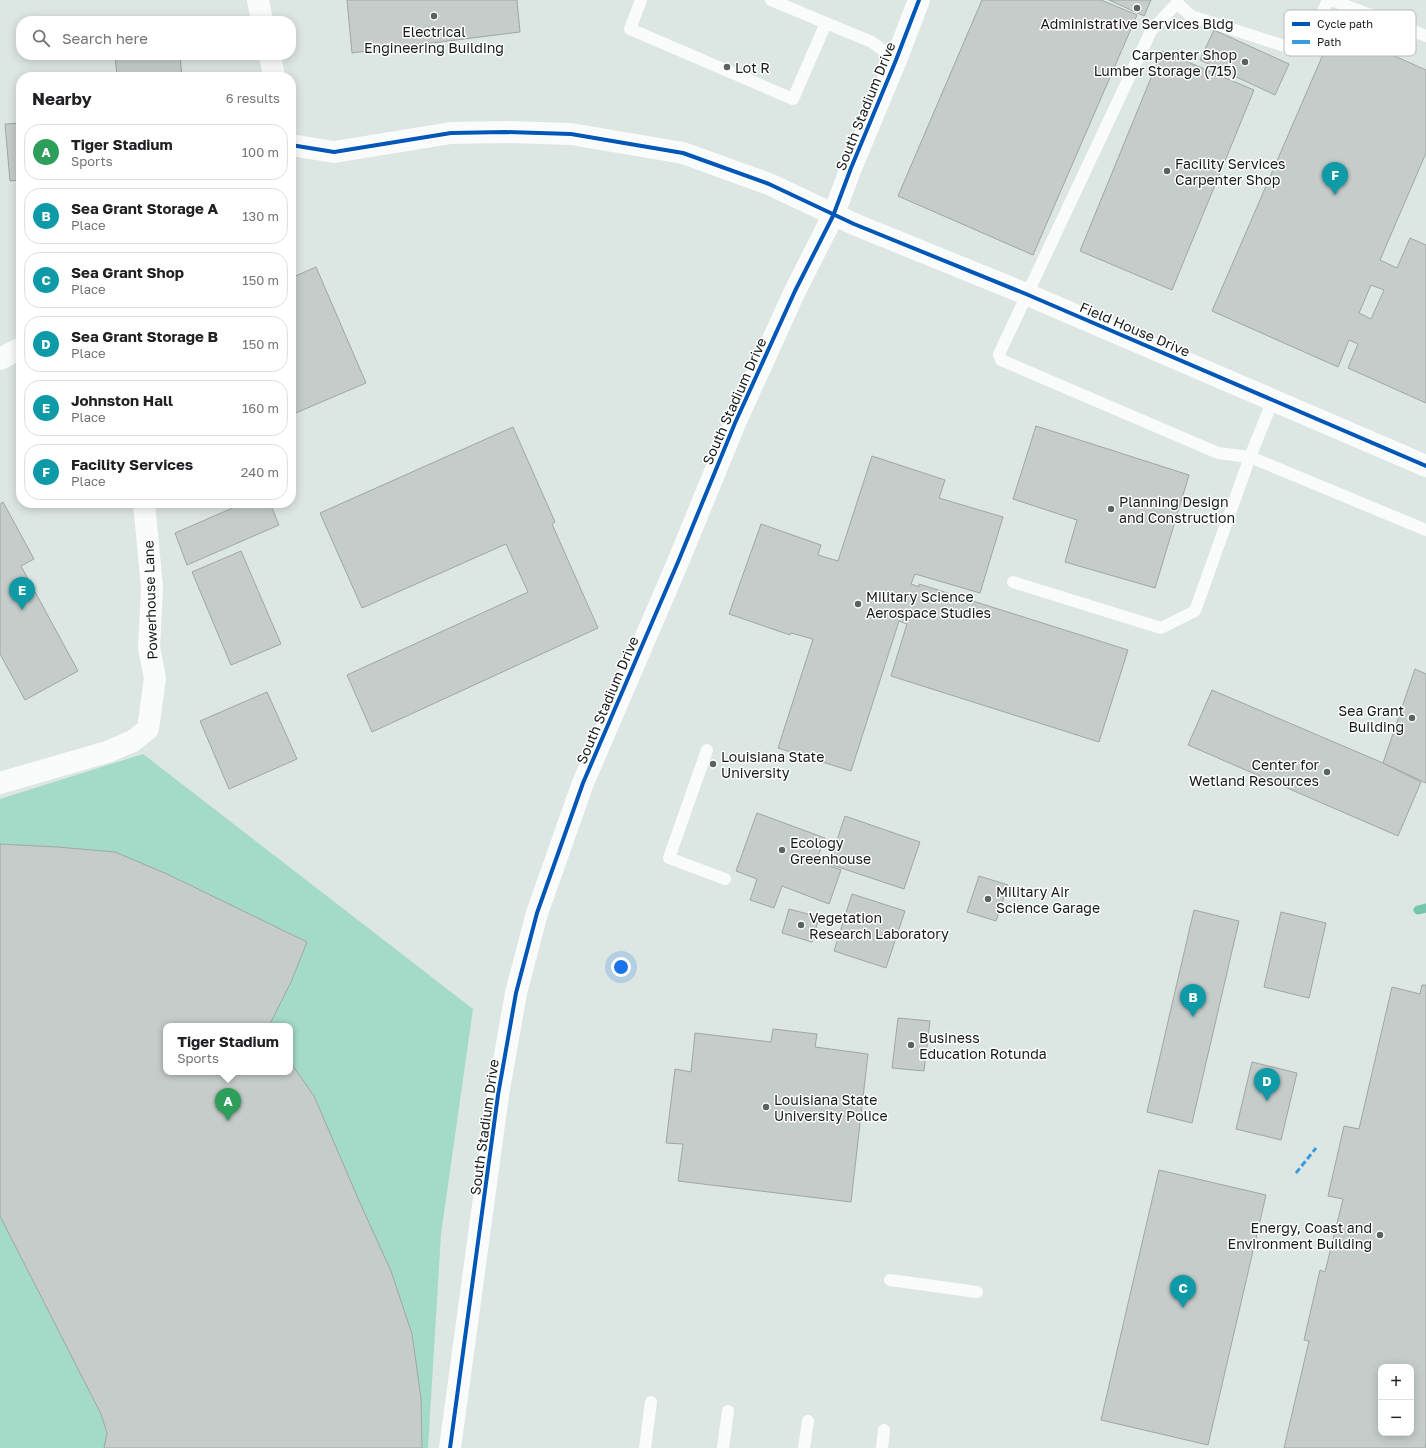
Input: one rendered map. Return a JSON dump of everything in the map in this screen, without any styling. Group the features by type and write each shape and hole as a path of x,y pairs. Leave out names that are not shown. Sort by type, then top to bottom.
{"street":[{"path":"258,0 261,16"},
{"name":"South Stadium Drive","path":"450,1448 499,1087 516,993 538,913 583,782 678,562 735,423 795,291 833,216 919,0"},
{"path":"271,60 273,72"},
{"name":"Field House Drive","path":"296,146 334,152 451,133 505,132 571,134 683,153 769,184 833,216 1026,294 1426,466"},
{"path":"0,359 16,351"},
{"name":"Powerhouse Lane","path":"0,783 106,752 133,741 148,730 155,678 149,648 152,587 144,508"}],"lane":[{"path":"641,0 630,29 793,99 826,23"},
{"path":"771,0 872,42 896,60"},
{"path":"1325,10 1330,0 1357,10"},
{"path":"1284,46 1191,16 1178,1 1151,31 1041,268 1026,294 999,354 1001,360 1218,454 1250,457 1426,530"},
{"path":"1416,32 1426,36"},
{"path":"1014,582 1161,628 1195,611 1250,457 1273,400"},
{"path":"707,750 669,858 725,879"},
{"path":"890,1280 977,1292"},
{"path":"645,1448 651,1402"},
{"path":"724,1448 728,1411"},
{"path":"804,1448 808,1421"},
{"path":"882,1448 884,1430"}],"green space":[{"path":"143,754 473,1009 441,1234 428,1448 0,1448 0,799"}],"building":[{"name":"Electrical Engineering Building","path":"347,0 517,0 520,32 352,53"},
{"path":"982,0 1101,0 1137,15 1033,255 898,196"},
{"name":"Administrative Services Bldg","path":"1109,0 1151,0 1144,16"},
{"name":"Carpenter Shop Lumber Storage (715)","path":"1214,30 1289,64 1275,95 1200,60"},
{"name":"Facility Services Carpenter Shop","path":"1162,51 1254,90 1172,290 1080,251"},
{"path":"1322,56 1395,56 1426,70 1426,153 1380,260 1397,268 1410,238 1426,245 1426,403 1348,368 1358,344 1349,340 1338,367 1212,311","holes":["1371,285 1384,290 1371,319 1359,313"]},
{"path":"115,60 180,60 182,72 117,72"},
{"path":"16,123 16,180 10,181 5,124"},
{"path":"316,267 366,383 296,413 296,276"},
{"name":"Planning Design and Construction","path":"1036,426 1189,475 1155,588 1065,562 1077,520 1013,499"},
{"path":"513,427 555,522 552,524 598,628 372,732 347,675 528,592 506,544 362,608 320,513"},
{"name":"Military Science Aerospace Studies","path":"872,456 945,480 939,498 1003,517 980,593 915,574 911,584 919,587 919,584 1128,650 1099,742 891,676 907,624 899,621 851,771 778,748 813,639 791,633 790,635 729,614 761,524 821,545 818,555 838,561"},
{"path":"3,502 34,559 21,566 78,671 25,700 0,654 0,504"},
{"path":"232,508 272,508 279,525 187,565 175,533"},
{"path":"241,551 281,644 231,665 192,572"},
{"name":"Sea Grant Building","path":"1415,669 1426,674 1426,783 1383,763"},
{"name":"Center for Wetland Resources","path":"1212,690 1383,763 1421,782 1398,836 1188,745"},
{"path":"267,692 297,759 229,789 200,721"},
{"name":"Ecology Greenhouse","path":"757,813 825,838 816,861 841,870 829,904 782,886 774,908 750,900 757,879 736,871"},
{"path":"845,816 920,842 904,889 829,864"},
{"path":"0,844 115,852 167,874 307,942 291,982 270,1023 163,1023 163,1075 293,1075 293,1066 314,1096 391,1271 412,1334 421,1398 422,1448 104,1448 107,1433 101,1414 0,1216"},
{"name":"Military Air Science Garage","path":"979,876 1008,885 996,921 967,912"},
{"path":"852,894 905,911 886,968 834,951"},
{"name":"Vegetation Research Laboratory","path":"789,909 819,917 812,942 782,933"},
{"path":"1194,910 1239,921 1192,1123 1147,1112"},
{"path":"1281,912 1326,923 1309,998 1264,987"},
{"name":"Energy, Coast and Environment Building","path":"1422,985 1426,985 1425,1448 1284,1448 1309,1341 1304,1340 1320,1270 1325,1272 1343,1199 1328,1196 1344,1126 1359,1129 1392,987 1420,994"},
{"name":"Business Education Rotunda","path":"898,1018 930,1021 924,1071 892,1068"},
{"name":"Louisiana State University Police","path":"773,1029 817,1034 815,1047 868,1054 851,1202 678,1181 683,1144 666,1143 675,1069 691,1072 695,1033 771,1042"},
{"path":"1252,1062 1297,1073 1281,1140 1236,1129"},
{"path":"1159,1170 1266,1195 1208,1445 1101,1420"}],"waterway":[{"path":"1418,910 1426,908"}],"marked path":[{"path":"1296,1173 1316,1148"}],"cycle path":[{"path":"450,1448 498,1095 516,993 537,913 583,783 678,562 735,423 795,291 833,216 919,0"},
{"path":"296,146 334,152 451,133 505,132 571,134 683,153 769,184 854,224 1026,294 1426,466"}],"place":[{"name":"Administrative Services Bldg","path":"1137,8"},
{"name":"Electrical Engineering Building","path":"434,16"},
{"name":"Carpenter Shop Lumber Storage (715)","path":"1245,62"},
{"name":"Lot R","path":"727,67"},
{"name":"Facility Services Carpenter Shop","path":"1167,171"},
{"name":"Facility Services","path":"1335,195"},
{"name":"Planning Design and Construction","path":"1111,509"},
{"name":"Military Science Aerospace Studies","path":"858,604"},
{"name":"Johnston Hall","path":"22,610"},
{"name":"Sea Grant Building","path":"1412,718"},
{"name":"Louisiana State University","path":"713,764"},
{"name":"Center for Wetland Resources","path":"1327,772"},
{"name":"Ecology Greenhouse","path":"782,850"},
{"name":"Military Air Science Garage","path":"988,899"},
{"name":"Vegetation Research Laboratory","path":"801,925"},
{"name":"Sea Grant Storage A","path":"1193,1017"},
{"name":"Business Education Rotunda","path":"911,1045"},
{"name":"Sea Grant Storage B","path":"1267,1101"},
{"name":"Louisiana State University Police","path":"766,1107"},
{"name":"Tiger Stadium","path":"228,1121"},
{"name":"Energy, Coast and Environment Building","path":"1380,1235"},
{"name":"Sea Grant Shop","path":"1183,1308"}]}
